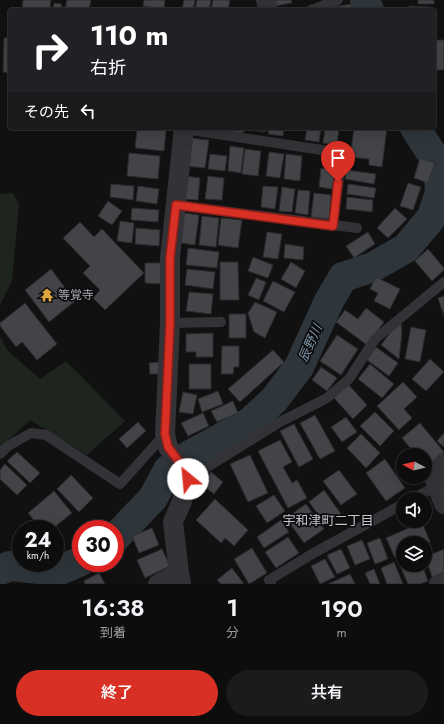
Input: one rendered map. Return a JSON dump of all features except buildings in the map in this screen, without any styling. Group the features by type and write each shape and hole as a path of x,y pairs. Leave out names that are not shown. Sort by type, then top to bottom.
{"street":[{"path":"158,584 180,579 173,522 182,501 187,475 166,440 170,323 170,258 184,130"},
{"path":"444,464 434,478 444,504"},
{"path":"439,584 444,582"}],"lane":[{"path":"316,8 338,0"},
{"path":"191,130 342,153 333,226"},
{"path":"176,205 357,228"},
{"path":"187,475 280,422 326,398 349,380 375,339 444,282"},
{"path":"170,323 221,322"},
{"path":"0,454 8,446 30,433 46,435 120,484 166,440"},
{"path":"425,492 437,486"},
{"path":"271,584 269,580 312,554 396,508"}],"shaded area":[{"path":"13,193 19,205 12,281 0,305 0,194"},
{"path":"0,336 7,350 40,379 66,361 125,421 87,455 30,420 0,448"}],"waterway":[{"name":"辰野川","path":"365,0 368,8"},
{"name":"辰野川","path":"124,529 153,498 168,470 190,455 249,423 274,400 299,367 329,301 343,277 373,267 406,248 432,217 440,192 438,163 416,130"},
{"name":"辰野川","path":"0,570 10,566 58,571 72,565"}],"place":[{"name":"等覚寺","path":"47,295"}],"district":[{"name":"宇和津町二丁目","path":"328,520"}],"route":[{"path":"188,479 186,471 168,447 165,434 170,323 170,258 176,205 333,226 338,182"}]}
